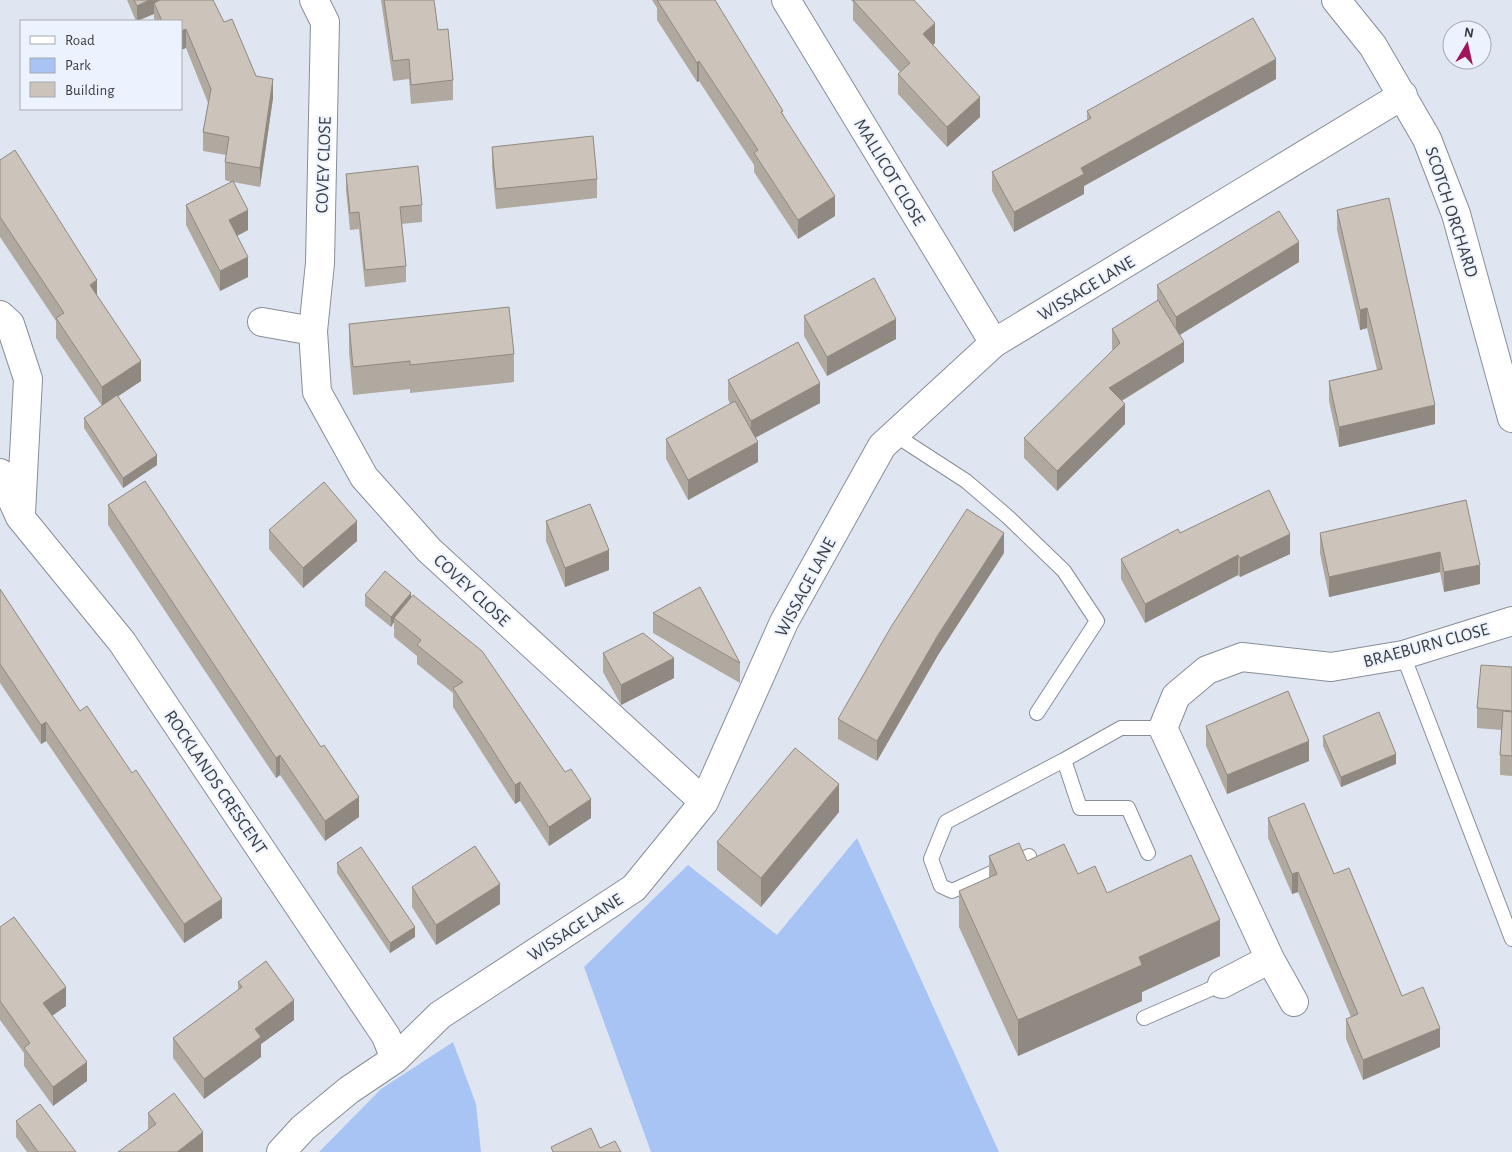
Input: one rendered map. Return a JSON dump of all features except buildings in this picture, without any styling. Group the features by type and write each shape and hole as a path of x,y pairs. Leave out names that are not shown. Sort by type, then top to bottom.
{"street":[{"name":"COVEY CLOSE","path":"314,0 325,22 320,263 314,331 317,392 364,477 429,550 704,802"},
{"name":"MALLICOT CLOSE","path":"786,0 994,343"},
{"name":"SCOTCH ORCHARD","path":"1336,0 1373,46 1427,139 1456,214 1512,418"},
{"name":"WISSAGE LANE","path":"281,1152 303,1128 349,1090 395,1059 440,1015 634,888 704,802 784,622 882,446 994,343 1403,95"},
{"path":"0,315 10,324 28,379 20,517"},
{"path":"262,322 314,331"},
{"name":"ROCKLANDS CRESCENT","path":"0,473 20,517 122,642 386,1036 395,1059"},
{"name":"BRAEBURN CLOSE","path":"1163,728 1176,696 1207,670 1242,657 1331,667 1403,655 1512,620"},
{"path":"1163,728 1270,959 1294,1002"},
{"path":"1222,984 1270,959"}],"lane":[{"path":"895,435 966,481 1008,516 1064,571 1097,621 1037,713"},
{"path":"1403,655 1512,939"},
{"path":"1029,856 952,891 942,886 932,859 946,822 1121,728 1163,728"},
{"path":"1064,760 1080,808 1128,808 1148,853"},
{"path":"1144,1018 1222,984"}],"green space":[{"path":"857,838 999,1152 651,1152 584,967 688,865 777,935"},
{"path":"453,1042 476,1104 481,1152 319,1152 381,1089"}]}
